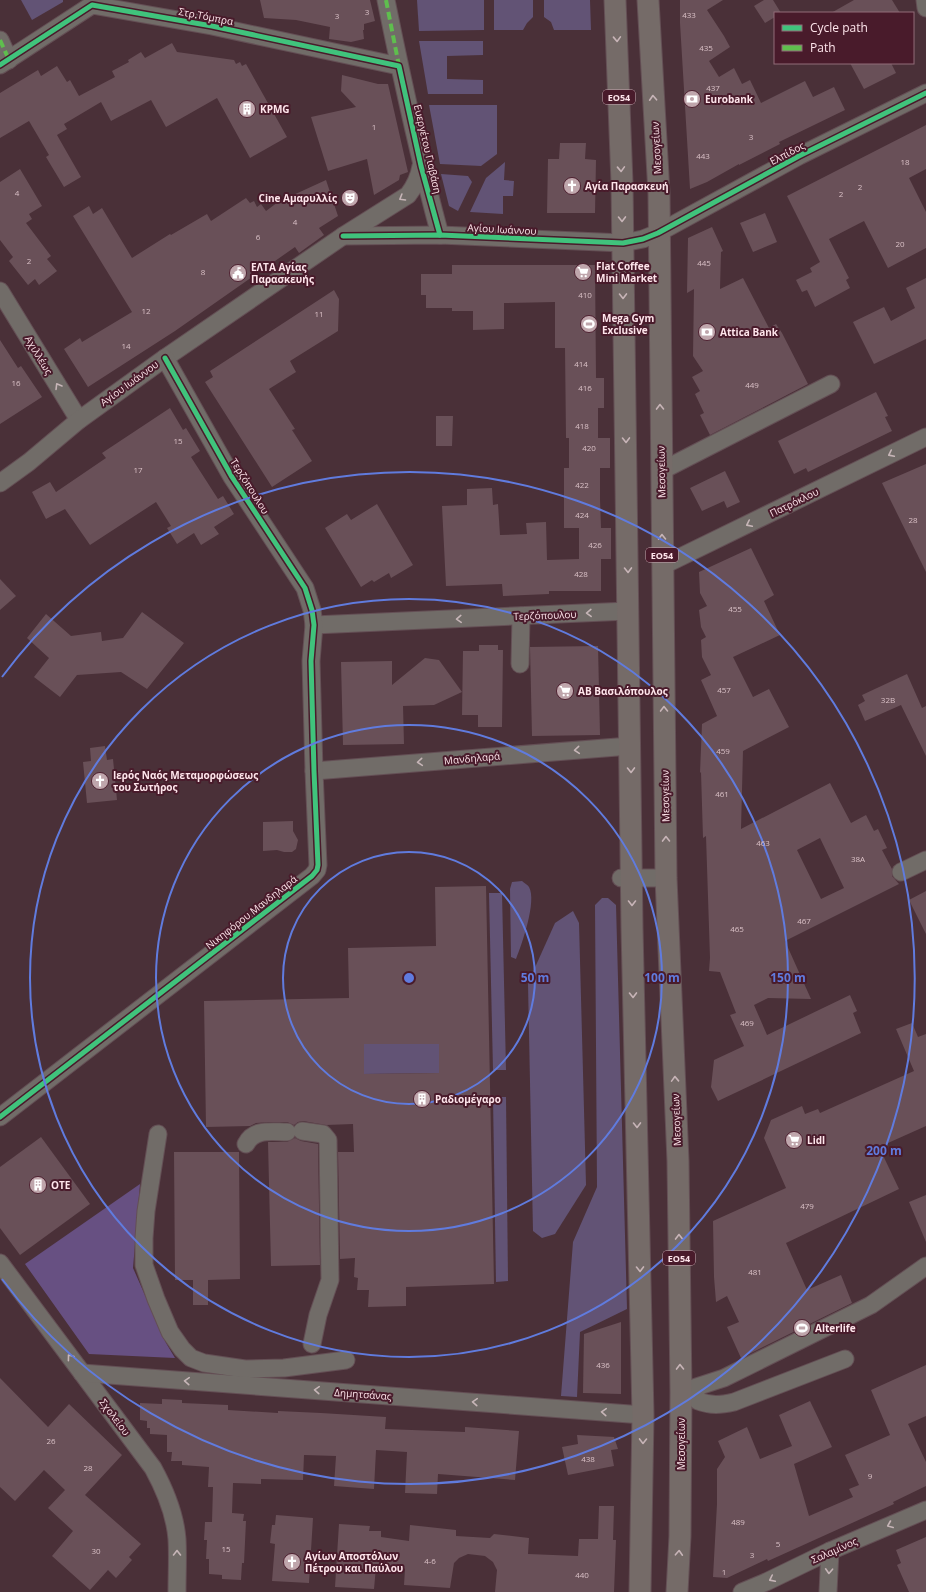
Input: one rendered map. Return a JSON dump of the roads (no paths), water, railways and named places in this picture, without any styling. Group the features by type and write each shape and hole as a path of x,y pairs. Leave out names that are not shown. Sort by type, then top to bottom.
{"main road":[{"name":"ΕΟ54","path":"615,0 623,243 630,746 626,878 643,1415 640,1592"},
{"name":"Μεσογείων","path":"648,0 659,193 658,233 666,878 687,1391 677,1592"}],"street":[{"name":"Ευεργέτου Γιαβάση","path":"386,0 399,66 422,166 440,235"},
{"path":"925,0 926,8"},
{"name":"Στρ.Τόμπρα","path":"4,63 90,2 212,26 399,66"},
{"path":"0,40 4,63"},
{"name":"Ελπίδος","path":"658,233 799,156 926,93"},
{"name":"Αγίου Ιωάννου","path":"0,483 29,462 79,420 165,358 343,236 408,195 419,177 422,166"},
{"name":"Αγίου Ιωάννου","path":"343,236 440,235 623,243 643,239 658,233"},
{"name":"Αχιλλέως","path":"0,291 79,420"},
{"name":"Τερζόπουλου","path":"165,358 232,477 304,588 312,610 314,625 628,611"},
{"path":"661,471 830,384"},
{"name":"Πατρόκλου","path":"662,566 926,437"},
{"path":"520,664 521,616"},
{"name":"Νικηφόρου Μανδηλαρά","path":"0,1117 312,876 317,870 311,662 314,625"},
{"name":"Μανδηλαρά","path":"314,771 630,746"},
{"path":"901,872 926,860"},
{"path":"626,878 666,878"},
{"path":"246,1144 251,1137 259,1132 323,1134 328,1140 330,1280 318,1315 312,1344"},
{"path":"158,1134 146,1211 144,1265 170,1332 182,1349 192,1358 204,1363 245,1369 284,1368 346,1360"},
{"name":"Σχολείου","path":"0,1263 152,1468 162,1485 174,1519 177,1538 177,1592"},
{"path":"845,1359 734,1402 718,1405 707,1404 698,1401 687,1391 724,1378 871,1305 926,1266"},
{"name":"Δημητσάνας","path":"82,1373 643,1415"},
{"name":"Σαλαμίνος","path":"742,1592 830,1551 926,1510"},
{"path":"828,1592 830,1551"}],"place":[{"name":"Eurobank","path":"692,99"},
{"name":"KPMG","path":"247,109"},
{"name":"Αγία Παρασκευή","path":"572,186"},
{"name":"Cine Αμαρυλλίς","path":"350,198"},
{"name":"Flat Coffee Mini Market","path":"583,272"},
{"name":"ΕΛΤΑ Αγίας Παρασκευής","path":"238,273"},
{"name":"Mega Gym Exclusive","path":"589,324"},
{"name":"Attica Bank","path":"707,332"},
{"name":"ΑΒ Βασιλόπουλος","path":"565,691"},
{"name":"Ιερός Ναός Μεταμορφώσεως του Σωτήρος","path":"100,781"},
{"name":"Ραδιομέγαρο","path":"422,1099"},
{"name":"Lidl","path":"794,1140"},
{"name":"ΟΤΕ","path":"38,1185"},
{"name":"Alterlife","path":"802,1328"},
{"name":"Αγίων Αποστόλων Πέτρου και Παύλου","path":"292,1562"}]}
